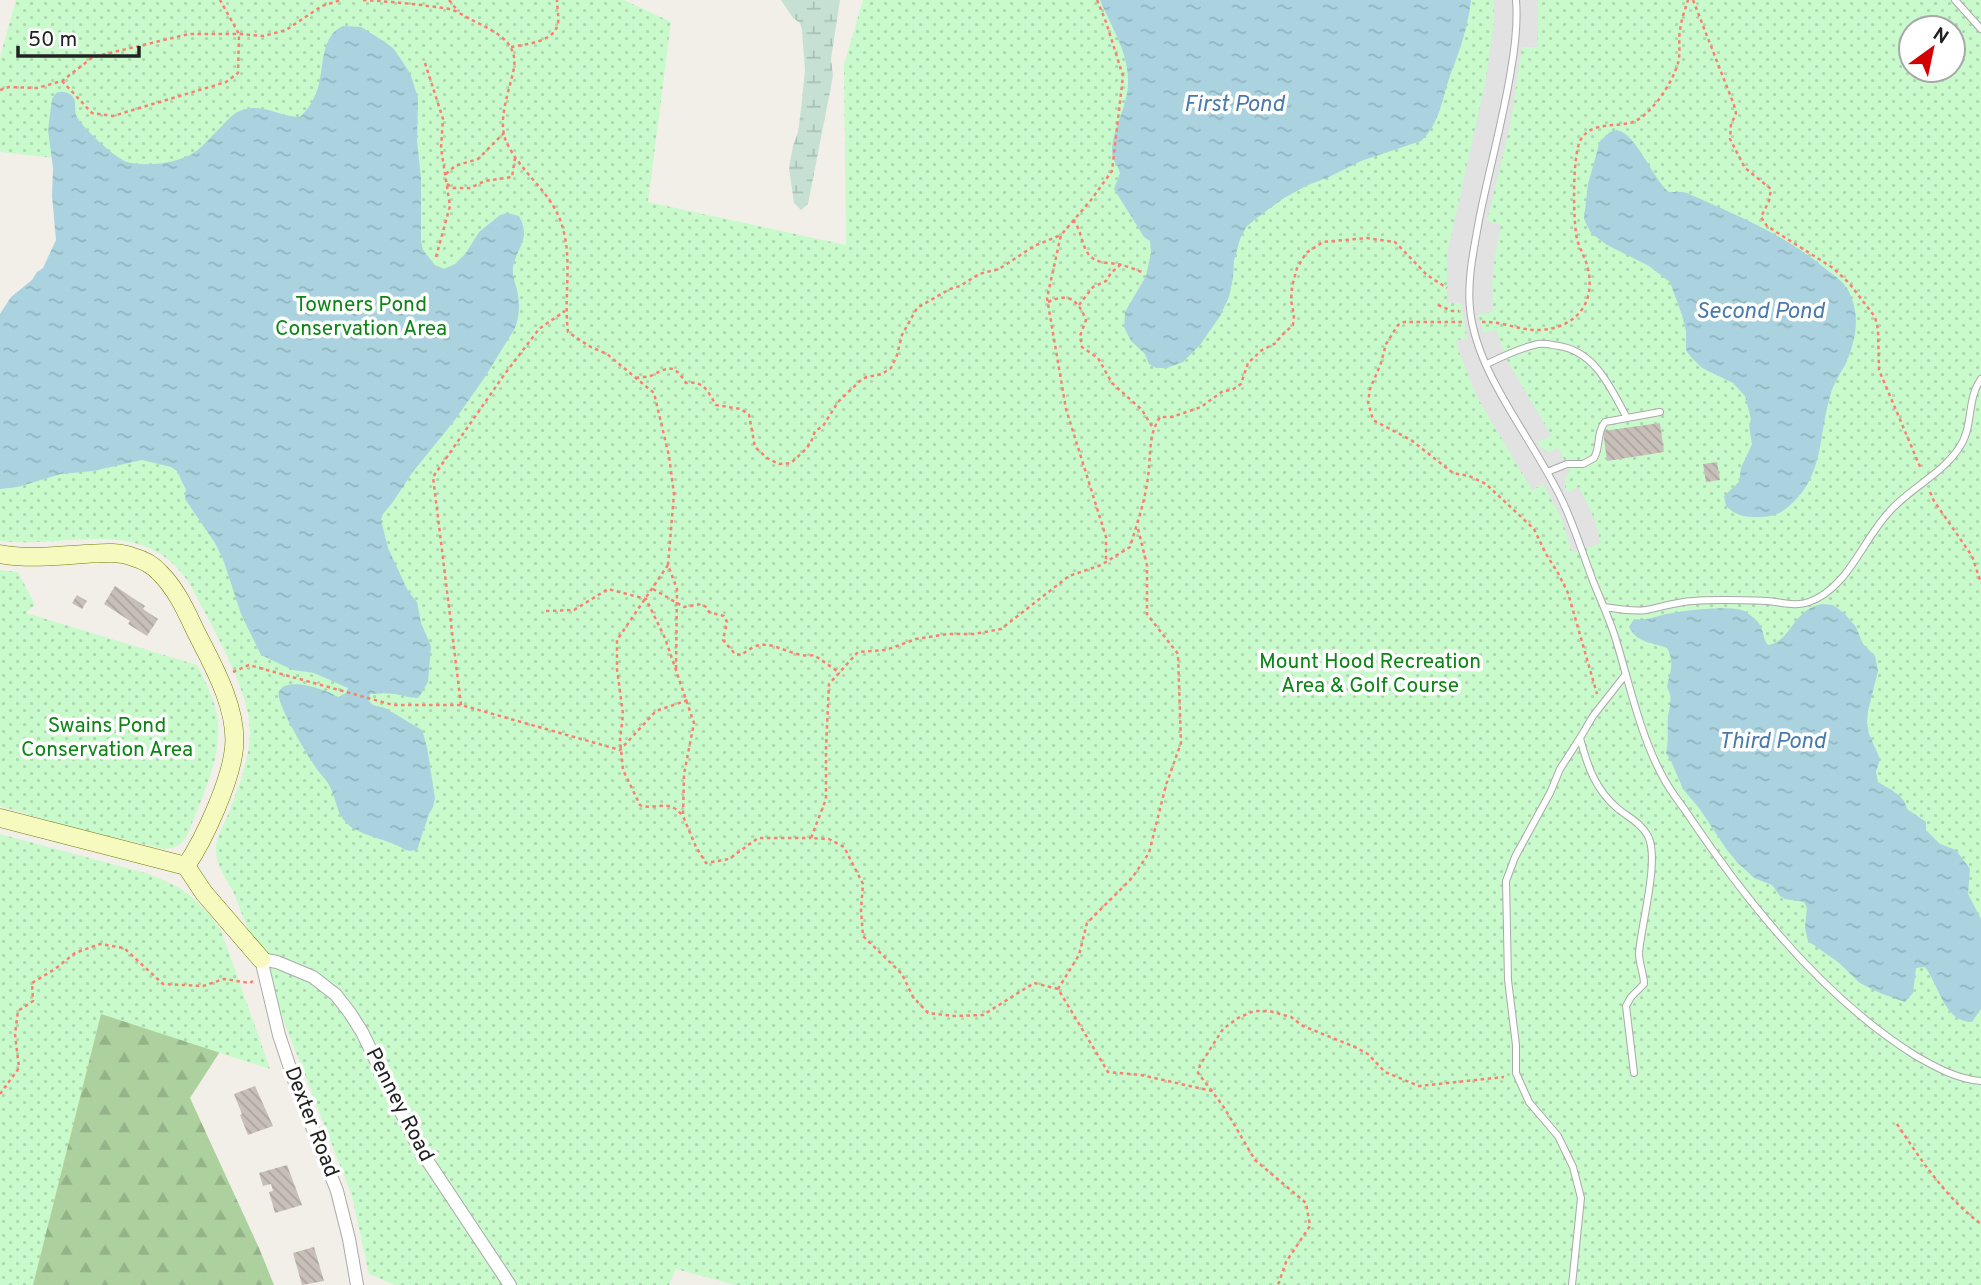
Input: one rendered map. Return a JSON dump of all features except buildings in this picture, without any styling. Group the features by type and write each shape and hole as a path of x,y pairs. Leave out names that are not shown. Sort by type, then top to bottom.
{"street":[{"path":"0,554 124,554 156,568 181,600 220,678 229,709 234,742 231,765 220,796 202,840 186,866"},
{"path":"0,818 186,866 263,967"},
{"name":"Penney Road","path":"263,967 277,962 313,977 336,995 350,1013 362,1032 416,1145 510,1285"},
{"name":"Dexter Road","path":"263,967 279,1035 337,1191 357,1285"}],"lane":[{"path":"1516,0 1517,31 1503,117 1475,241 1469,289 1473,327 1487,364 1511,411 1566,507 1604,607 1645,735 1664,778 1709,845 1780,937 1840,997 1903,1048 1944,1071 1981,1081"},
{"path":"1955,0 1981,29"},
{"path":"1487,364 1541,343 1572,348 1591,361 1607,382 1627,418"},
{"path":"1604,607 1631,611 1695,601 1808,603 1833,588 1888,512 1950,462 1966,438 1970,404 1981,379"},
{"path":"1547,471 1567,464 1589,462 1597,452 1603,423 1660,412"},
{"path":"1572,1285 1580,1198 1573,1167 1558,1136 1529,1102 1517,1076 1508,980 1506,881 1560,769 1593,716 1626,674"},
{"path":"1580,738 1588,766 1602,793 1643,828 1650,840 1650,875 1639,957 1644,984 1626,1006 1634,1073"}],"path":[{"path":"62,81 92,113 113,116 226,82 237,73 239,34 220,0"},
{"path":"0,90 9,87 37,88 62,81 93,57 189,34 264,36 286,30 321,6 341,0"},
{"path":"363,0 432,6 459,13 503,36 514,52 504,133 515,156 557,213 565,231 568,251 565,311 568,331 589,346 607,354 654,393 674,495 668,565 677,589 676,671"},
{"path":"431,0 432,6"},
{"path":"449,0 459,13"},
{"path":"511,47 545,39 553,32 558,25 557,0"},
{"path":"1097,0 1123,76 1112,171 1061,235 1047,298 1066,410 1106,537 1106,561"},
{"path":"1693,0 1734,105 1736,114 1731,125 1730,139 1745,168 1771,189 1760,217 1767,226 1833,268 1849,283 1875,317 1880,370 1934,501 1972,556 1981,583"},
{"path":"425,63 443,119 440,148 450,206 436,257"},
{"path":"446,174 455,166 478,159 504,133"},
{"path":"447,184 453,188 470,188 485,181 512,177 515,156"},
{"path":"1073,220 1078,225 1090,256 1100,262 1144,273"},
{"path":"636,378 671,369 678,371 686,383 701,383 716,405 741,409 749,415 755,447 767,458 779,464 791,463 806,449 815,431 823,426 838,402 862,379 882,374 891,368 902,335 917,308 979,274 999,269 1034,246 1061,235"},
{"path":"811,838 826,799 830,684 858,652 886,650 916,639 1001,629 1069,576 1101,565 1130,547 1148,478 1153,428 1160,417 1172,417 1201,407 1223,391 1232,390 1241,384 1248,363 1262,350 1276,343 1293,326 1292,287 1297,268 1306,253 1323,242 1367,238 1395,242 1427,275 1447,288"},
{"path":"1079,305 1093,287 1106,281 1120,265"},
{"path":"1048,302 1064,297 1079,305 1086,320 1080,336 1082,347 1098,358 1112,383 1142,410 1153,428"},
{"path":"1438,305 1452,312 1462,310"},
{"path":"461,705 433,477 539,329 565,311"},
{"path":"1058,989 1079,955 1087,923 1132,878 1149,853 1166,785 1181,743 1178,654 1147,614 1147,565 1137,526"},
{"path":"668,565 617,640 617,669 623,715 620,750 623,770 640,805 674,808 683,816"},
{"path":"546,611 575,610 608,589 646,599 665,638 694,723 684,774 683,816 706,863 729,859 758,838 829,839 844,847 863,884 863,936 902,974 913,997 928,1013 983,1015 1034,983 1058,989 1108,1072 1141,1075 1212,1091"},
{"path":"653,589 684,607 701,604 709,612 724,616 727,622 723,640 735,654 741,655 758,645 776,647 804,657 814,654 840,673"},
{"path":"249,665 393,705 461,705 620,750"},
{"path":"620,750 656,711 688,700"},
{"path":"0,1094 19,1068 15,1034 18,1012 33,1001 32,983 75,953 100,944 124,948 163,984 203,986 224,979 250,983 263,967"},
{"path":"1278,1285 1286,1262 1310,1226 1306,1203 1255,1160 1225,1109 1198,1073 1200,1065 1223,1029 1254,1011 1291,1017 1303,1026 1368,1054 1385,1072 1419,1086 1517,1076"},
{"path":"1897,1124 1940,1184 1981,1224"}],"green space":[{"name":"Mount Hood Recreation Area & Golf Course","path":"16,0 624,0 671,22 648,202 846,245 844,65 863,0 1981,0 1981,1285 735,1285 676,1269 669,1285 395,1285 369,1274 352,1196 233,891 217,859 217,839 242,777 250,734 244,699 219,639 191,586 177,567 143,545 103,539 0,541 0,329 55,267 64,159 0,152 0,57"},
{"path":"781,0 840,0 831,59 833,76 808,204 801,210 794,203 789,168 798,132 805,70 802,30 800,23 793,18"},
{"name":"Swains Pond Conservation Area","path":"0,570 18,572 35,605 26,613 197,665 216,710 218,741 212,772 187,835 180,845 164,849 77,829 0,806"},
{"path":"0,834 149,874 181,889 194,899 221,930 270,1069 101,1014 33,1285 0,1285"},
{"path":"0,843 223,1047 190,1098 274,1285 0,1285"}],"shaded area":[{"path":"1493,0 1538,0 1538,32 1537,47 1522,47 1511,121 1487,221 1501,225 1492,284 1493,312 1478,314 1484,333 1496,330 1507,360 1551,435 1537,443 1545,451 1558,448 1570,471 1565,478 1565,489 1568,492 1579,487 1594,518 1601,543 1572,553 1562,519 1543,484 1532,490 1477,397 1456,341 1467,337 1461,303 1447,303 1447,254 1485,84 1493,30"}],"water":[{"name":"First Pond","path":"1100,0 1471,0 1468,20 1440,110 1427,134 1421,141 1361,161 1308,185 1284,198 1246,227 1234,261 1229,297 1220,316 1200,345 1183,362 1167,368 1156,368 1149,364 1145,354 1131,341 1124,327 1125,312 1146,276 1151,253 1150,241 1144,237 1114,189 1120,173 1112,155 1114,134 1127,92 1128,72 1122,50"},
{"path":"343,26 361,27 385,42 394,49 410,73 418,98 421,241 423,250 435,265 444,269 455,264 466,253 479,232 500,215 508,213 519,216 524,231 513,268 519,303 515,328 483,380 412,473 381,520 388,548 408,591 417,602 421,623 431,646 428,682 419,697 389,693 370,694 369,701 422,730 427,747 435,798 417,850 410,851 361,832 341,816 329,785 312,762 287,718 279,692 283,687 298,684 338,697 346,693 348,688 314,673 293,670 261,655 241,614 223,559 185,499 186,490 177,471 142,460 93,471 61,474 18,487 0,489 0,314 11,297 43,268 56,240 52,196 53,168 48,130 52,99 56,93 65,92 73,97 76,115 84,127 115,155 127,162 171,162 195,152 231,117 242,110 257,108 300,117 316,93 327,43"},
{"name":"Second Pond","path":"1617,130 1631,139 1669,192 1687,193 1778,236 1838,278 1851,297 1856,316 1855,336 1831,393 1815,468 1801,494 1786,509 1776,514 1765,517 1746,516 1726,506 1724,496 1739,482 1741,468 1752,444 1749,425 1751,419 1745,396 1733,383 1702,368 1686,350 1686,331 1670,282 1649,266 1607,245 1591,233 1584,219 1588,184 1600,141 1610,132"},
{"name":"Third Pond","path":"1822,604 1833,605 1844,613 1856,627 1863,644 1875,656 1878,671 1867,722 1880,759 1876,772 1878,782 1900,796 1907,809 1926,822 1926,830 1940,844 1956,850 1970,869 1968,894 1981,919 1981,1009 1972,1022 1955,1016 1949,1009 1925,967 1916,968 1913,993 1905,1002 1860,983 1838,962 1808,941 1805,928 1807,908 1804,902 1785,899 1772,885 1754,878 1737,862 1683,789 1666,753 1670,701 1667,687 1671,658 1667,648 1641,639 1632,632 1629,627 1634,619 1649,619 1698,609 1739,609 1757,621 1768,645 1782,638 1805,612"}],"park label":[{"name":"Towners Pond Conservation Area","path":"361,317"}]}
